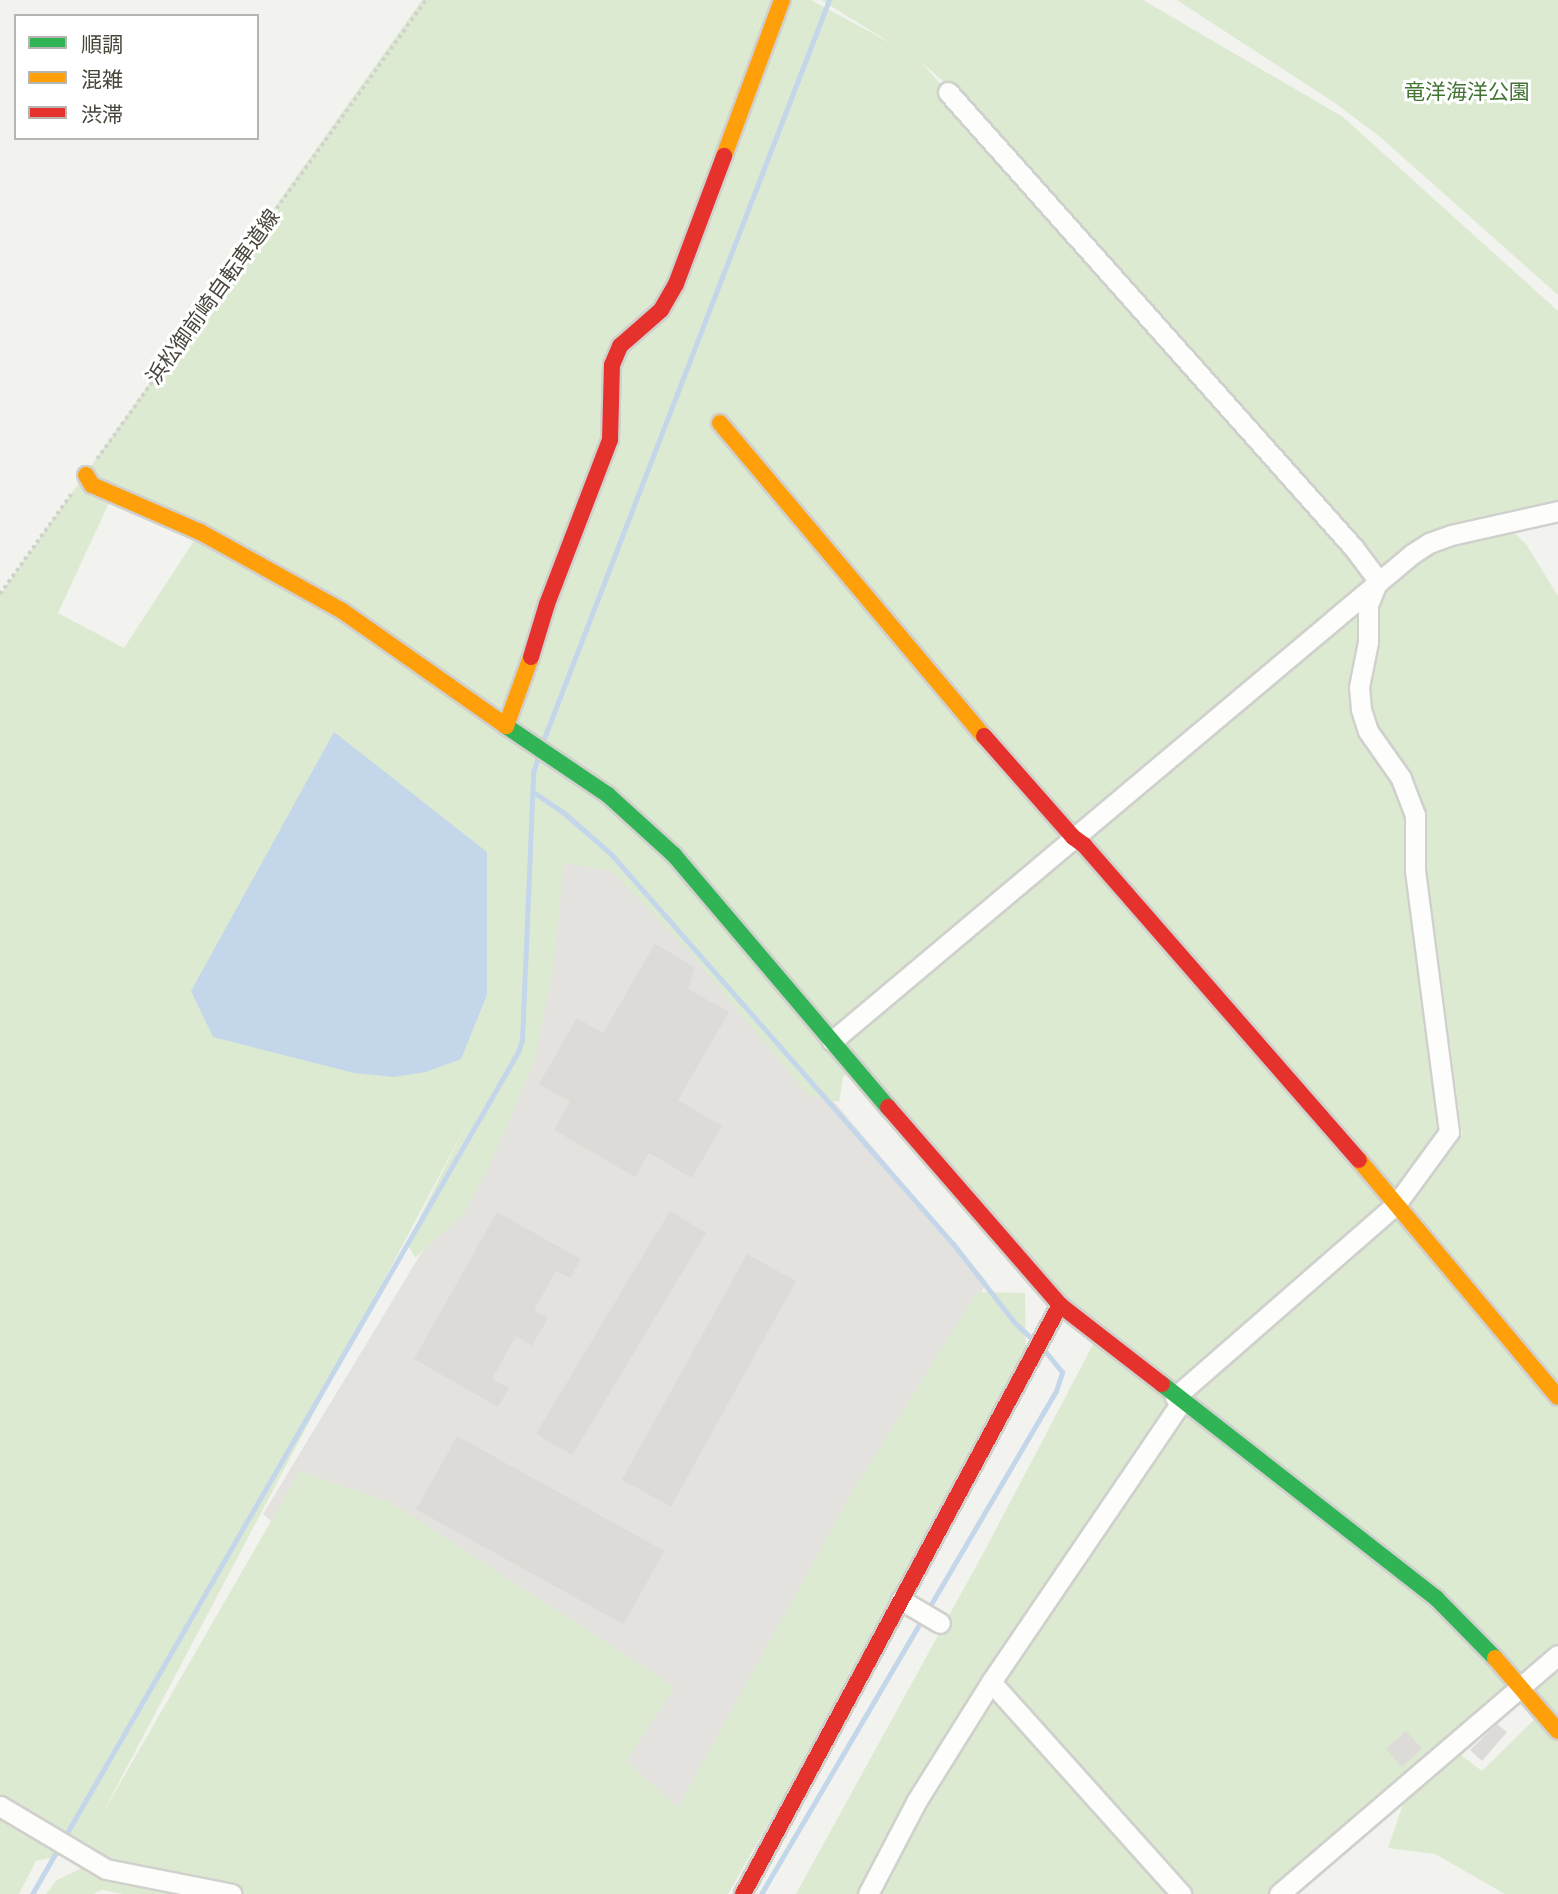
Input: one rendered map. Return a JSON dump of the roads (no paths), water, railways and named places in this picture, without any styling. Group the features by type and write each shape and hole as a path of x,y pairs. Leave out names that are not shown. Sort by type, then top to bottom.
{"street":[{"path":"506,726 538,638 547,604 610,440 612,365 620,346 661,310 676,284 782,0"},
{"path":"948,92 1178,348 1353,547 1378,580"},
{"path":"720,423 1073,837 1084,845 1397,1203 1558,1397"},
{"path":"86,475 92,485 200,532 341,610 635,816 674,855 1021,1264 1060,1305 1436,1598 1471,1631 1558,1731"},
{"path":"832,1041 1378,580 1429,543 1558,511"},
{"path":"868,1894 916,1802 991,1682 1178,1399 1397,1203 1449,1132 1415,872 1415,815 1401,778 1368,730 1361,709 1359,687 1368,642 1368,605 1378,580"},
{"path":"743,1894 1060,1305"},
{"path":"901,1601 940,1623"},
{"path":"1279,1894 1558,1655"},
{"path":"991,1682 1181,1894"},
{"path":"0,1806 106,1869 232,1894"}],"water":[{"path":"334,732 487,852 487,995 461,1059 426,1072 394,1077 354,1073 213,1037 191,991"}],"waterway":[{"path":"543,741 829,0"},
{"path":"64,1838 518,1052 522,1040 533,773 538,757"},
{"path":"533,792 564,813 611,854 954,1245 1015,1323 1031,1338"},
{"path":"761,1894 1056,1391 1062,1372 1046,1352"},
{"path":"32,1894 59,1847"}],"park label":[{"name":"竜洋海洋公園","path":"1467,92"}]}
